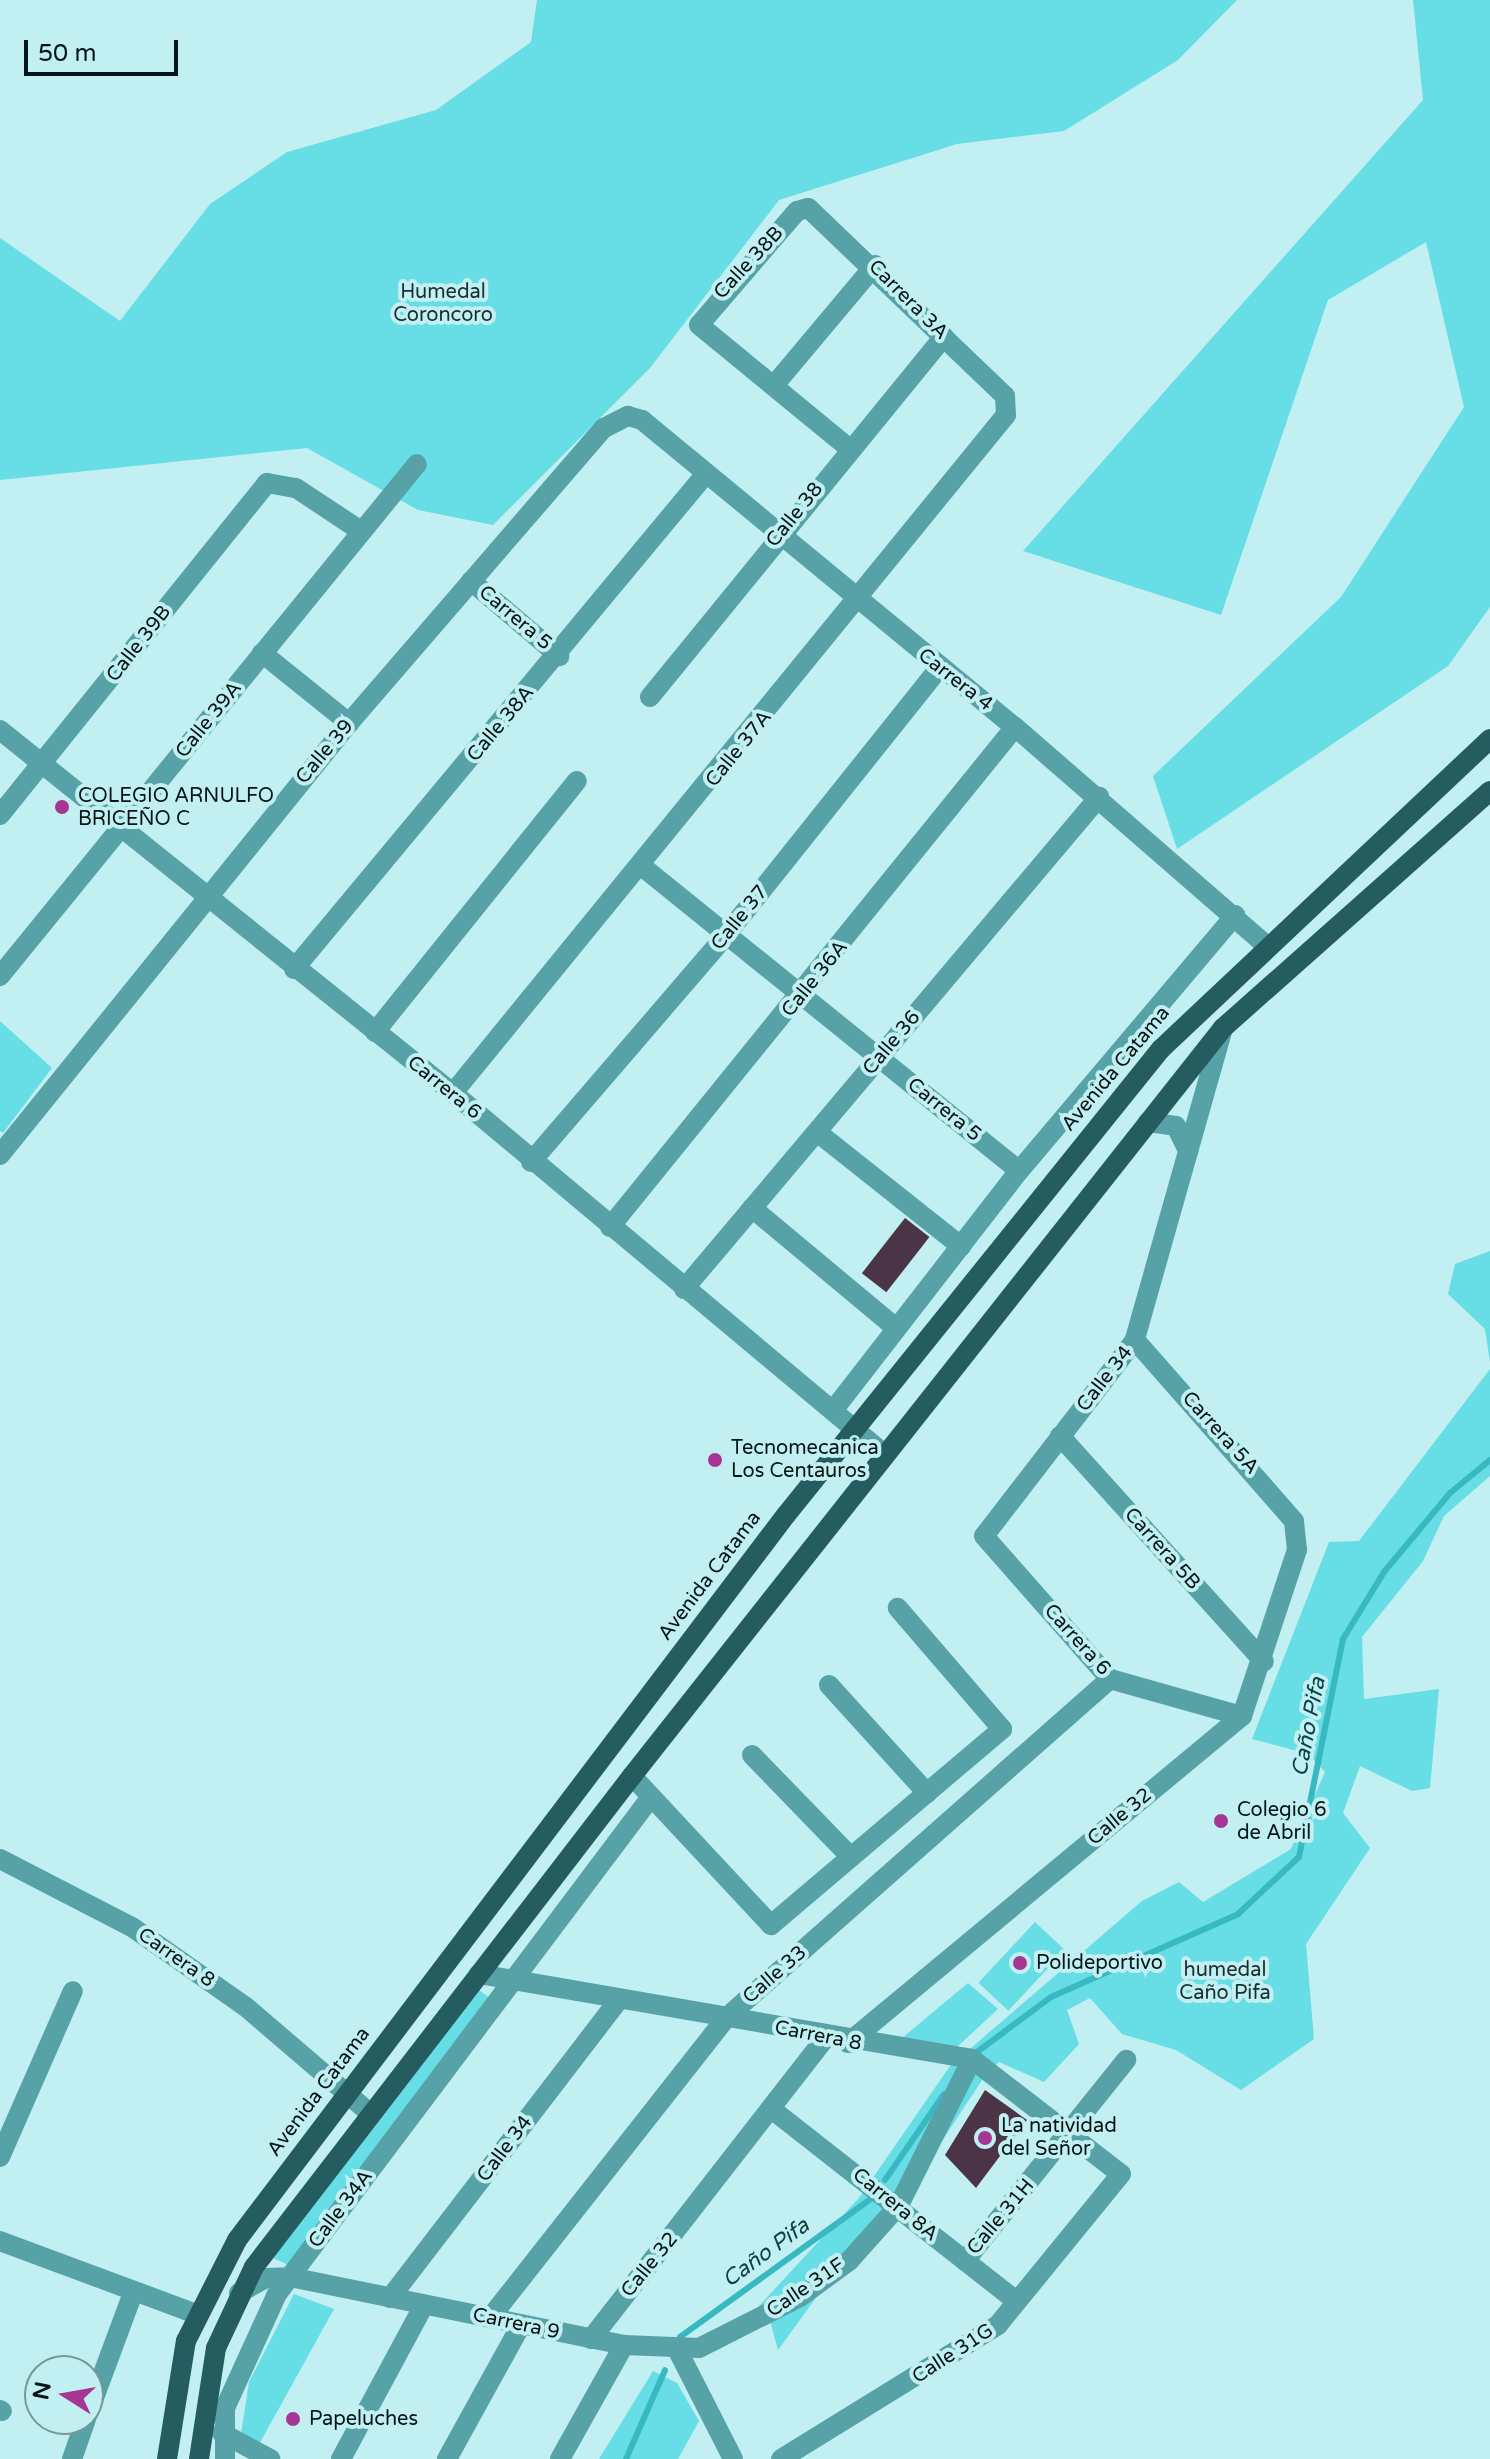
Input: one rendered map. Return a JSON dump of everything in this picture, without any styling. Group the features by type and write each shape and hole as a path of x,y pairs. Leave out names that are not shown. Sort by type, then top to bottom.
{"main road":[{"name":"Avenida Catama","path":"167,2459 172,2396 196,2314 237,2240 854,1427 1161,1049 1265,944 1490,739"},
{"path":"199,2459 208,2376 239,2293 371,2114 632,1776 883,1453 1223,1028 1490,791"}],"street":[{"name":"Carrera 3A","path":"808,208 875,265 1005,396"},
{"name":"Calle 38B","path":"776,383 699,325 797,211 808,208"},
{"path":"849,448 776,383 875,265"},
{"name":"Calle 38","path":"650,697 849,448 944,337"},
{"name":"Calle 37A","path":"453,1093 644,868 1006,415 1005,396"},
{"name":"Calle 39","path":"0,1155 349,723 604,428 628,416 642,420"},
{"name":"Carrera 4","path":"642,420 704,476 857,603 1099,797 1265,944"},
{"name":"Calle 39A","path":"0,976 417,464"},
{"name":"Calle 38A","path":"294,969 559,656 704,476"},
{"name":"Calle 39B","path":"0,815 45,768 257,491 281,481 361,531"},
{"name":"Carrera 5","path":"471,581 559,656"},
{"path":"262,653 349,723"},
{"name":"Calle 37","path":"531,1162 726,935 940,667"},
{"name":"Calle 36A","path":"610,1227 802,995 1015,727"},
{"name":"Carrera 6","path":"0,730 207,895 294,969 453,1093 684,1289 835,1408 883,1453"},
{"path":"375,1032 577,781"},
{"name":"Calle 36","path":"684,1289 1099,797"},
{"name":"Carrera 5","path":"644,868 1019,1171"},
{"name":"Avenida Catama","path":"835,1408 1019,1171 1235,915"},
{"name":"Calle 34","path":"984,1536 1135,1340 1223,1028"},
{"path":"1148,1122 1176,1126 1188,1151"},
{"path":"817,1132 961,1246"},
{"path":"752,1208 896,1328"},
{"name":"Carrera 5A","path":"1135,1340 1279,1497 1297,1531"},
{"name":"Carrera 5B","path":"1060,1436 1264,1662"},
{"name":"Calle 32","path":"848,2043 1242,1716 1264,1662 1297,1531"},
{"name":"Carrera 6","path":"984,1536 1110,1679 1242,1716"},
{"path":"632,1776 771,1925 1002,1729 898,1608"},
{"name":"Calle 33","path":"490,2318 726,2018 1110,1679"},
{"path":"829,1685 927,1793"},
{"path":"752,1755 851,1857"},
{"name":"Calle 34A","path":"225,2459 222,2433 243,2360 290,2277 651,1797"},
{"name":"Carrera 8","path":"0,1859 132,1927 246,2007 346,2096 371,2114"},
{"name":"Carrera 8","path":"479,1974 848,2043 972,2059"},
{"path":"0,2157 73,1991"},
{"name":"Calle 34","path":"390,2298 619,2000"},
{"name":"Calle 32","path":"591,2339 774,2111 825,2038"},
{"path":"972,2059 1069,2135"},
{"name":"Calle 31F","path":"678,2351 739,2331 800,2297 849,2261 899,2205 972,2059"},
{"name":"Calle 31H","path":"965,2261 1126,2060"},
{"name":"Carrera 8A","path":"774,2111 899,2205 1016,2301"},
{"name":"Calle 31G","path":"781,2459 973,2345 1016,2301 1121,2174 1069,2135"},
{"path":"0,2241 196,2314"},
{"name":"Carrera 9","path":"239,2293 266,2278 290,2277 591,2339 678,2351"},
{"path":"104,2371 133,2293"},
{"path":"341,2459 424,2305"},
{"path":"447,2459 521,2325"},
{"path":"560,2459 624,2345"},
{"path":"678,2351 733,2459"},
{"path":"222,2433 270,2459"},
{"path":"72,2459 81,2435"}],"green space":[{"name":"Humedal Coroncoro","path":"537,0 1237,0 1178,60 1064,131 957,144 779,200 650,368 493,525 418,510 307,448 0,480 0,238 120,321 210,204 287,152 436,110 531,42"},
{"path":"1413,0 1490,0 1490,607 1448,666 1177,849 1153,776 1341,597 1464,407 1426,242 1328,300 1221,615 1023,551 1423,100"},
{"path":"0,1021 52,1068 3,1133 0,1131"},
{"path":"1490,1251 1490,1362 1485,1329 1448,1294 1455,1264"},
{"name":"humedal Caño Pifa","path":"1490,1369 1490,1476 1444,1516 1423,1561 1362,1637 1364,1699 1439,1689 1430,1788 1412,1791 1360,1766 1343,1813 1370,1848 1306,1944 1314,2039 1241,2090 1176,2050 1122,2034 1090,1998 1067,2010 1079,2044 1044,2082 999,2062 986,2074 869,2252 818,2295 778,2350 769,2317 745,2321 859,2198 950,2066 1142,1901 1179,1882 1203,1902 1291,1849 1325,1772 1308,1754 1252,1739 1329,1542 1359,1541"},
{"name":"Polideportivo","path":"1035,1922 1065,1950 1008,2011 978,1983"},
{"path":"968,1983 998,2009 944,2059 884,2053"},
{"path":"479,1990 495,2002 293,2267 271,2257"},
{"path":"294,2294 334,2309 257,2448 240,2440 249,2382"},
{"path":"653,2371 677,2383 699,2421 678,2459 599,2459"}],"building":[{"path":"905,1218 929,1237 886,1292 862,1273"},
{"name":"La natividad del Señor","path":"985,2090 1027,2120 976,2188 945,2155"}],"waterway":[{"name":"Caño Pifa","path":"973,2055 1051,1997 1238,1914 1299,1857 1343,1639 1384,1572 1450,1493 1490,1460"},
{"name":"Caño Pifa","path":"885,2180 944,2094"},
{"name":"Caño Pifa","path":"680,2337 872,2198"},
{"name":"Caño Pifa","path":"626,2459 665,2370"}],"place":[{"name":"COLEGIO ARNULFO BRICEÑO C","path":"62,807"},
{"name":"Tecnomecanica Los Centauros","path":"715,1460"},
{"name":"Colegio 6 de Abril","path":"1221,1821"},
{"name":"Polideportivo","path":"1020,1963"},
{"name":"La natividad del Señor","path":"985,2138"},
{"name":"Papeluches","path":"293,2419"}]}
